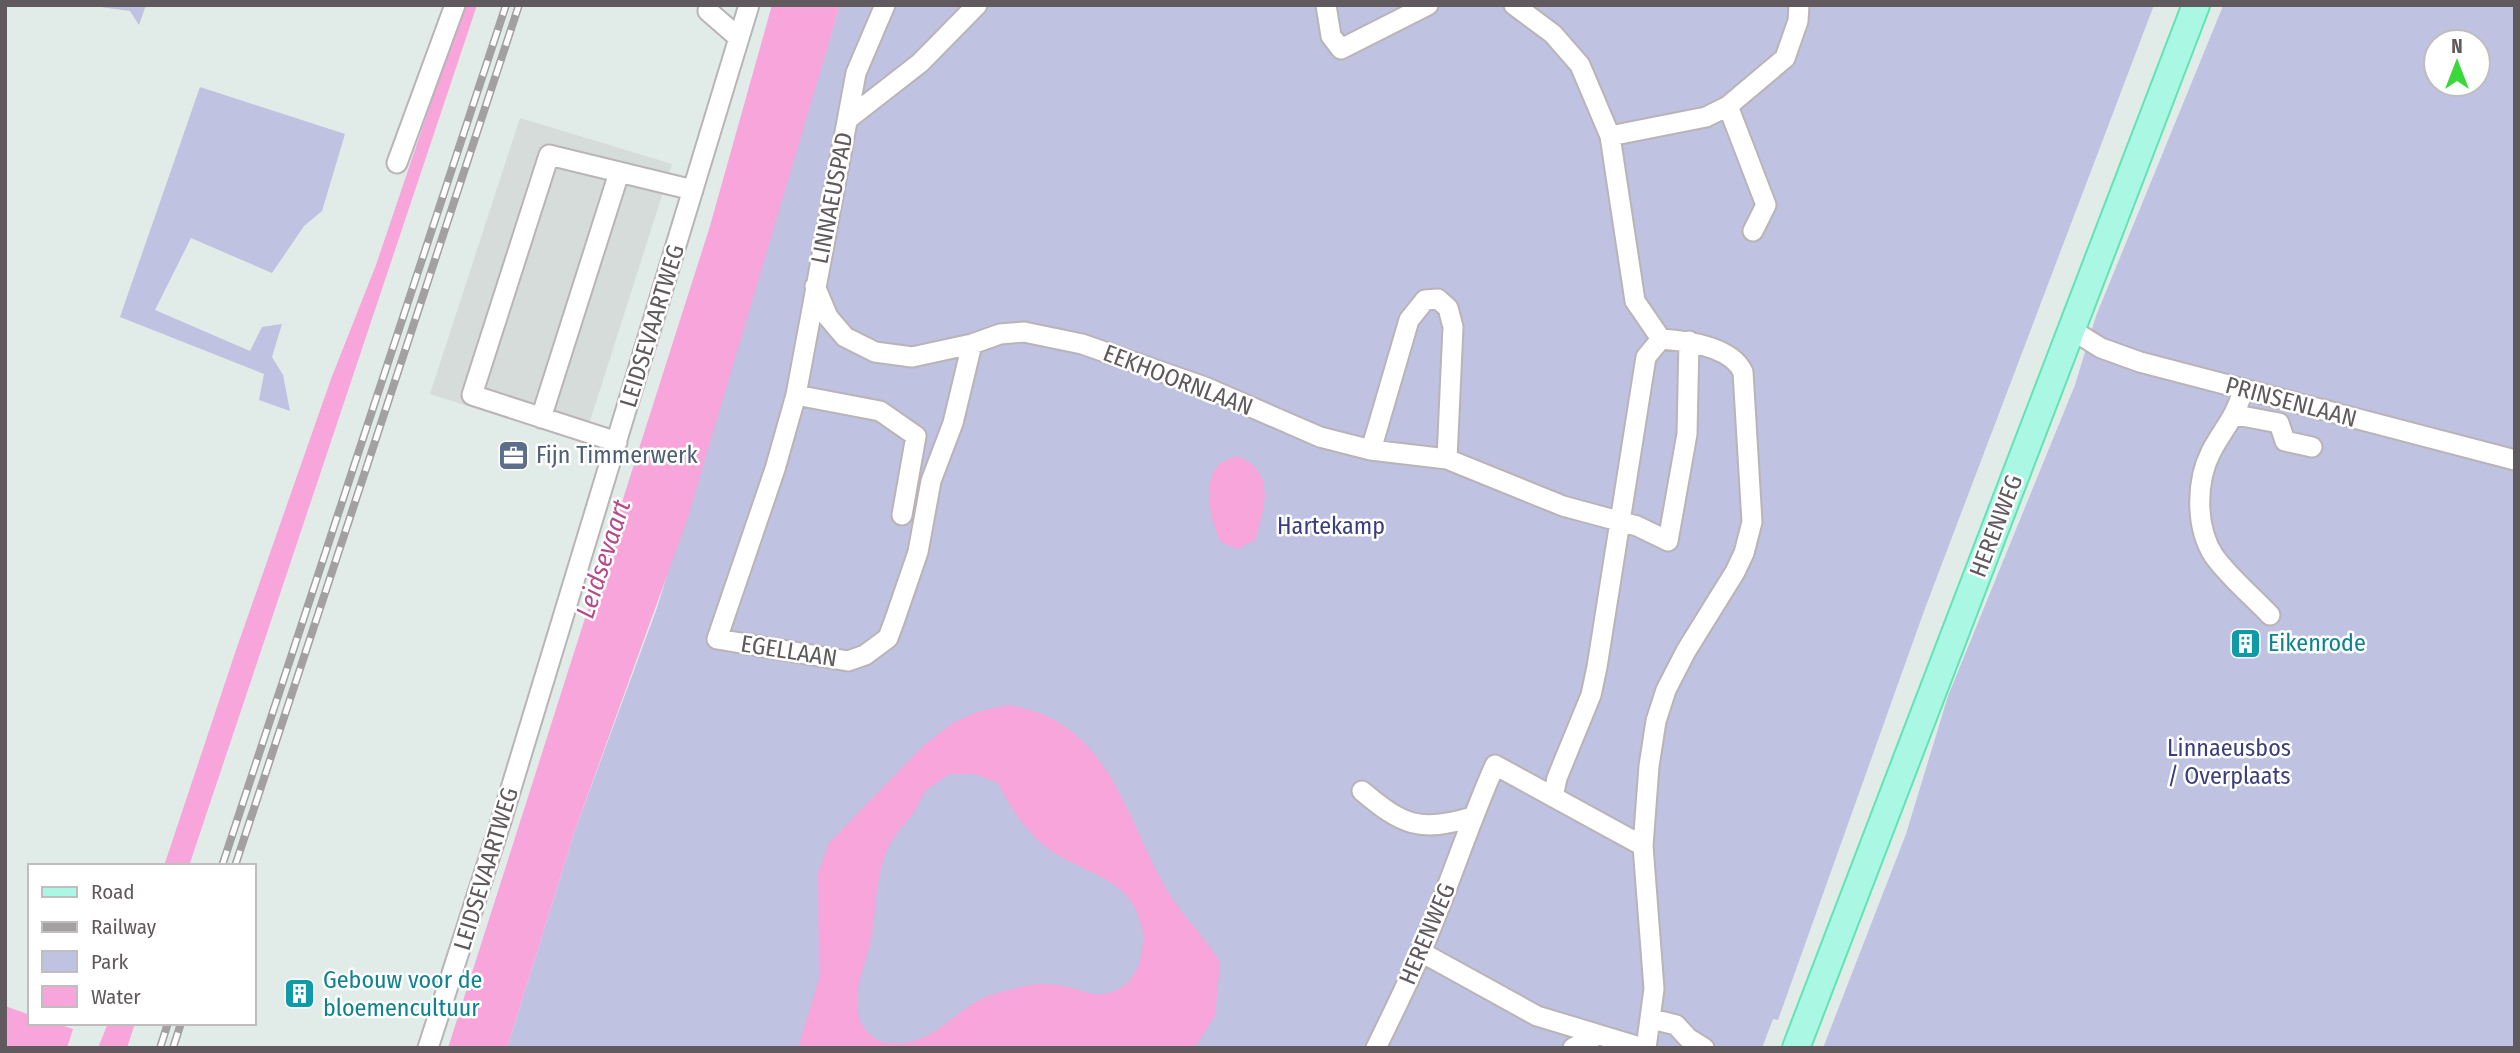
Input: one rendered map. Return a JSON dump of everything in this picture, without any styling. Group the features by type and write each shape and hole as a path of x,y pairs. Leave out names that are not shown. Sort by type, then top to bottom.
{"main road":[{"name":"HERENWEG","path":"1796,1048 2196,5"}],"street":[{"path":"397,163 455,5"},
{"path":"709,5 708,11 739,38"},
{"name":"LEIDSEVAARTWEG","path":"428,1048 502,818 749,5"},
{"name":"LINNAEUSPAD","path":"796,395 856,73 885,5"},
{"path":"848,119 920,63 977,5"},
{"path":"1326,5 1331,36 1341,49 1428,5"},
{"path":"1514,5 1553,34 1580,65 1610,136 1635,301 1661,339"},
{"path":"1610,136 1706,117 1728,106 1785,58 1798,21 1799,5"},
{"path":"1728,106 1766,205 1753,231"},
{"path":"617,442 472,395 549,155 693,190"},
{"path":"541,418 619,173"},
{"name":"EEKHOORNLAAN","path":"815,286 828,317 845,337 875,352 912,357 972,344 1000,334 1024,331 1082,344 1205,387 1320,437 1371,450 1447,459 1563,506 1637,526 1668,541 1687,434 1689,341"},
{"path":"1371,450 1409,320 1425,300 1438,299 1448,308 1453,327 1447,459"},
{"name":"PRINSENLAAN","path":"2072,330 2101,348 2140,362 2515,460"},
{"path":"1421,952 1537,1016 1644,1048 1652,1019 1654,989 1643,846 1649,766 1656,721 1666,690 1735,572 1744,553 1752,523 1742,372 1738,361 1689,341 1661,339 1651,347 1646,357 1591,695 1553,787 1553,797"},
{"name":"EGELLAAN","path":"796,395 775,469 717,639 848,661 865,655 888,639 918,552 931,481 937,459 954,423 972,344"},
{"path":"2243,390 2236,415 2212,450 2202,473 2199,495 2203,524 2213,555 2270,615"},
{"path":"796,395 880,411 916,436 902,515"},
{"path":"2236,415 2279,423 2285,441 2312,447"},
{"path":"1362,792 1394,818 1423,827 1472,817 1495,765 1643,846"},
{"name":"HERENWEG","path":"1376,1048 1421,952 1457,863 1472,817"},
{"path":"1652,1019 1676,1025 1688,1038 1704,1048"},
{"path":"1573,1048 1598,1035"}],"shaded area":[{"path":"520,118 672,164 583,443 430,394"}],"green space":[{"path":"86,5 146,5 139,25 130,11"},
{"name":"Hartekamp","path":"840,5 2154,5 1924,611 1778,1020 1773,1019 1762,1048 507,1048 574,833 657,608"},
{"name":"Linnaeusbos / Overplaats","path":"2515,5 2515,1048 1823,1048 1906,834 1948,696 2075,385 2096,316 2223,6"},
{"path":"200,87 345,134 322,211 304,226 272,273 191,238 155,310 250,351 262,327 282,324 272,357 283,375 290,411 259,400 264,374 120,317"}],"water":[{"path":"464,5 477,5 190,864 165,864 331,379 376,265"},
{"path":"772,5 840,5 687,520 574,833 507,1048 448,1048 710,226"},
{"path":"1236,456 1258,470 1265,491 1255,540 1238,549 1221,542 1209,502 1209,490 1215,470 1221,463"},
{"path":"1007,705 1043,715 1071,731 1094,753 1112,779 1172,898 1220,963 1215,1016 1194,1048 798,1048 819,979 818,873 829,843 924,745 953,723 977,712","holes":["949,774 975,774 998,783 1018,817 1045,846 1102,877 1127,896 1136,910 1142,928 1140,962 1132,978 1111,992 1096,994 1054,984 1027,986 977,1001 921,1039 897,1043 879,1041 862,1025 857,997 871,939 884,857 927,790"]},
{"path":"5,1006 28,1014 28,1025 61,1025 73,1029 67,1048 5,1046"},
{"path":"107,1025 134,1025 127,1048 98,1048"}],"railway":[{"path":"223,864 506,5"},
{"path":"236,864 519,5"},
{"path":"160,1048 167,1025"},
{"path":"173,1048 180,1025"}],"place":[{"name":"Fijn Timmerwerk","path":"513,455"},
{"name":"Eikenrode","path":"2245,643"},
{"name":"Gebouw voor de bloemencultuur","path":"300,994"}],"water label":[{"name":"Leidsevaart","path":"603,559"}]}
